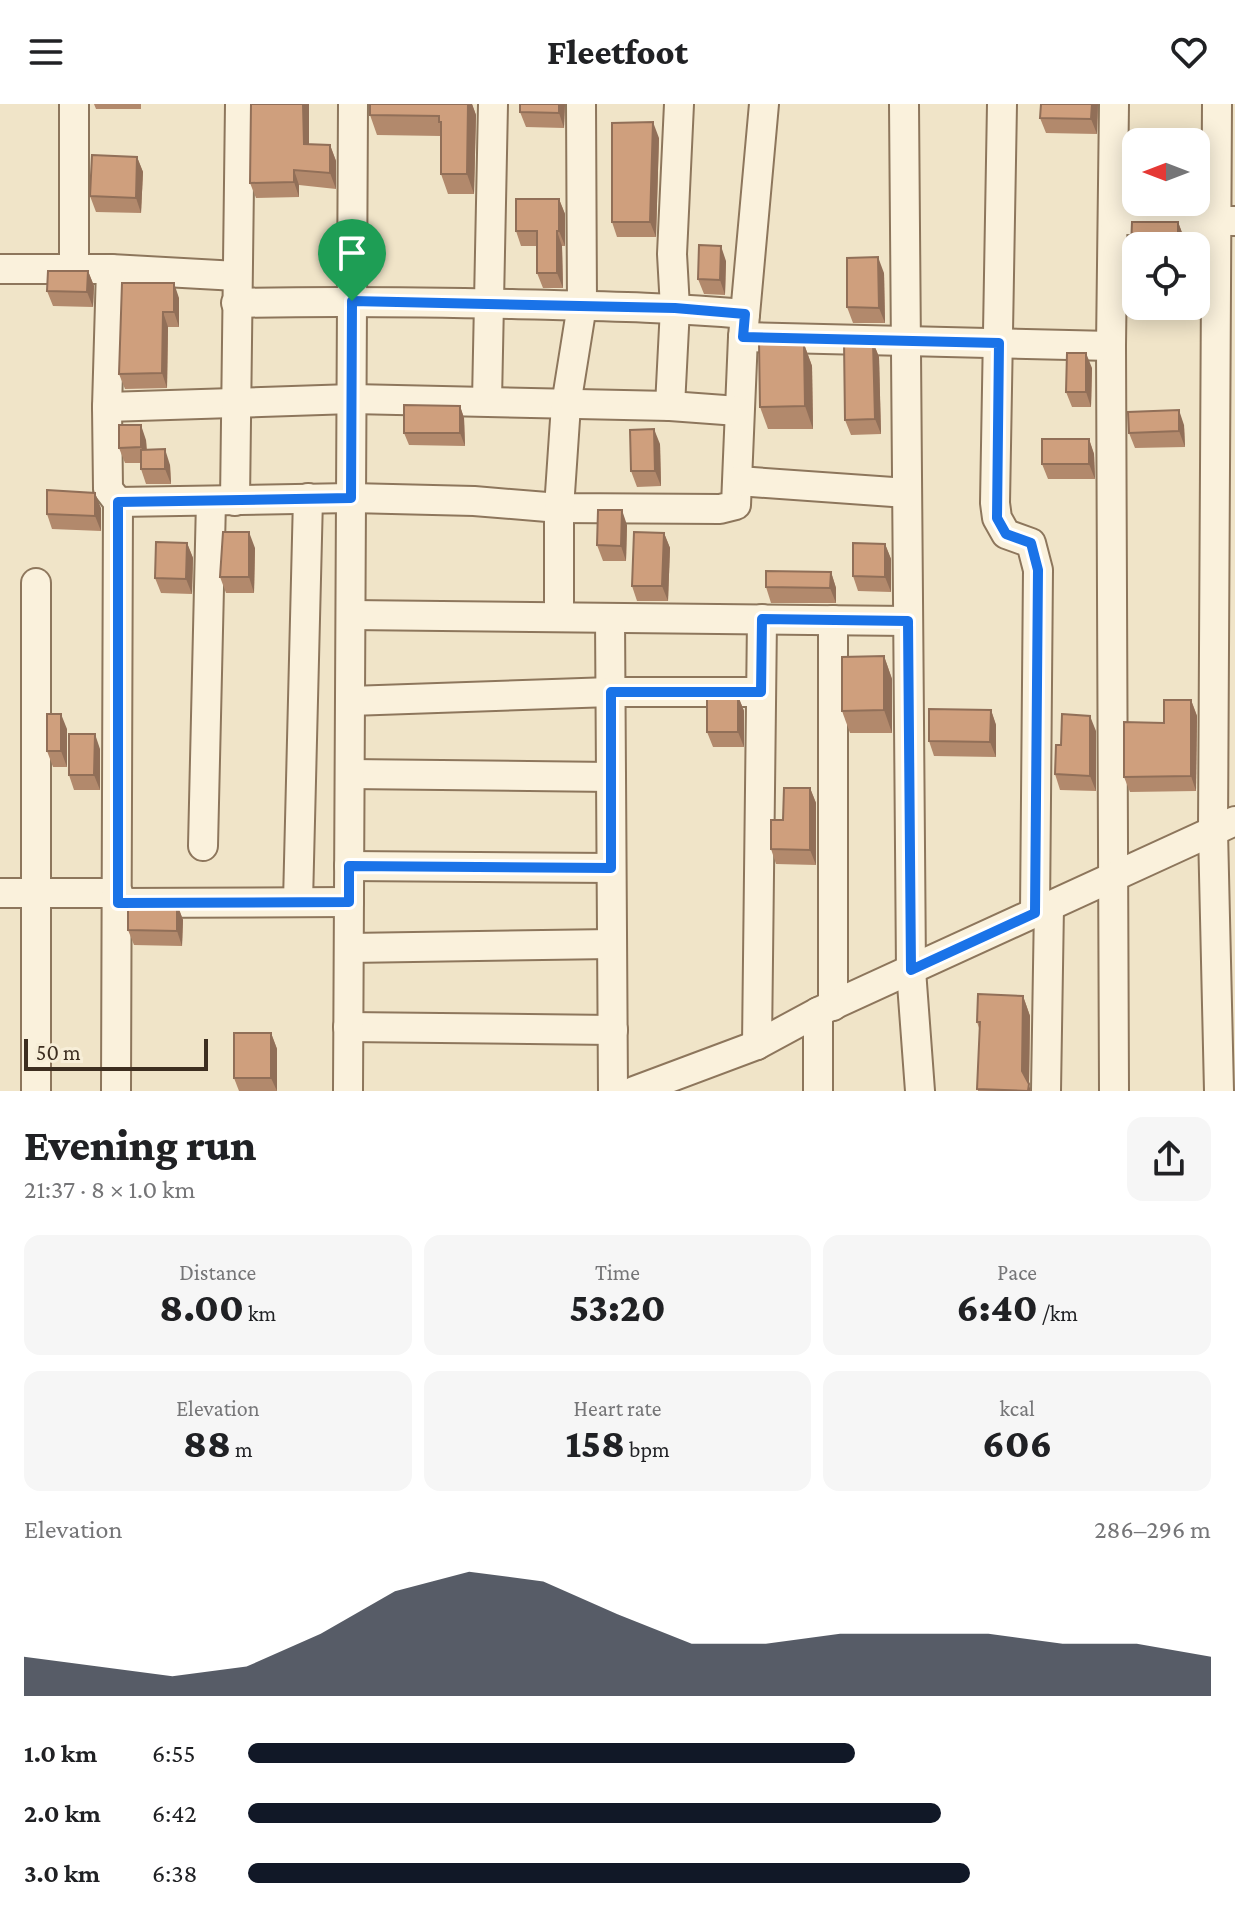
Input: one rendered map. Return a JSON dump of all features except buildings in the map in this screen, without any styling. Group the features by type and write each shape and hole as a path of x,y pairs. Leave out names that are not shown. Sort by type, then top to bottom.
{"street":[{"path":"74,104 74,269"},
{"path":"203,846 223,501 236,401 240,104"},
{"path":"348,1091 353,104"},
{"path":"487,401 493,104"},
{"path":"559,616 559,508 566,405 582,305 581,104"},
{"path":"670,406 675,308 672,254 679,104"},
{"path":"118,502 351,498 474,501 559,508 720,509 736,505 738,411 764,104"},
{"path":"904,104 911,970 920,1091"},
{"path":"1002,104 997,518 1006,534 1031,543 1038,570 1046,1091"},
{"path":"1114,104 1111,346 1114,1091"},
{"path":"1219,1091 1224,826 1226,221 1223,115"},
{"path":"1114,220 1226,221"},
{"path":"0,269 111,269 236,289 352,301 675,308 744,326 906,341 1111,346"},
{"path":"111,269 108,489 118,502 116,1091"},
{"path":"107,407 352,399 670,406 738,411"},
{"path":"738,481 907,493"},
{"path":"298,902 308,498"},
{"path":"36,583 36,1091"},
{"path":"351,615 908,621"},
{"path":"610,618 613,1091"},
{"path":"757,1045 762,619"},
{"path":"818,1091 826,1009 833,620"},
{"path":"350,701 611,692 761,692"},
{"path":"350,774 611,777"},
{"path":"634,1091 757,1045 826,1009 1224,826"},
{"path":"349,866 611,868"},
{"path":"0,893 349,902"},
{"path":"349,948 612,944"},
{"path":"348,1027 613,1030"}],"route":[{"path":"352,301 675,308 745,314 743,337 999,343 997,518 1006,534 1031,543 1038,570 1035,913 911,970 908,621 762,619 761,692 611,692 611,868 349,866 349,902 118,903 118,502 351,498 352,301"}]}
